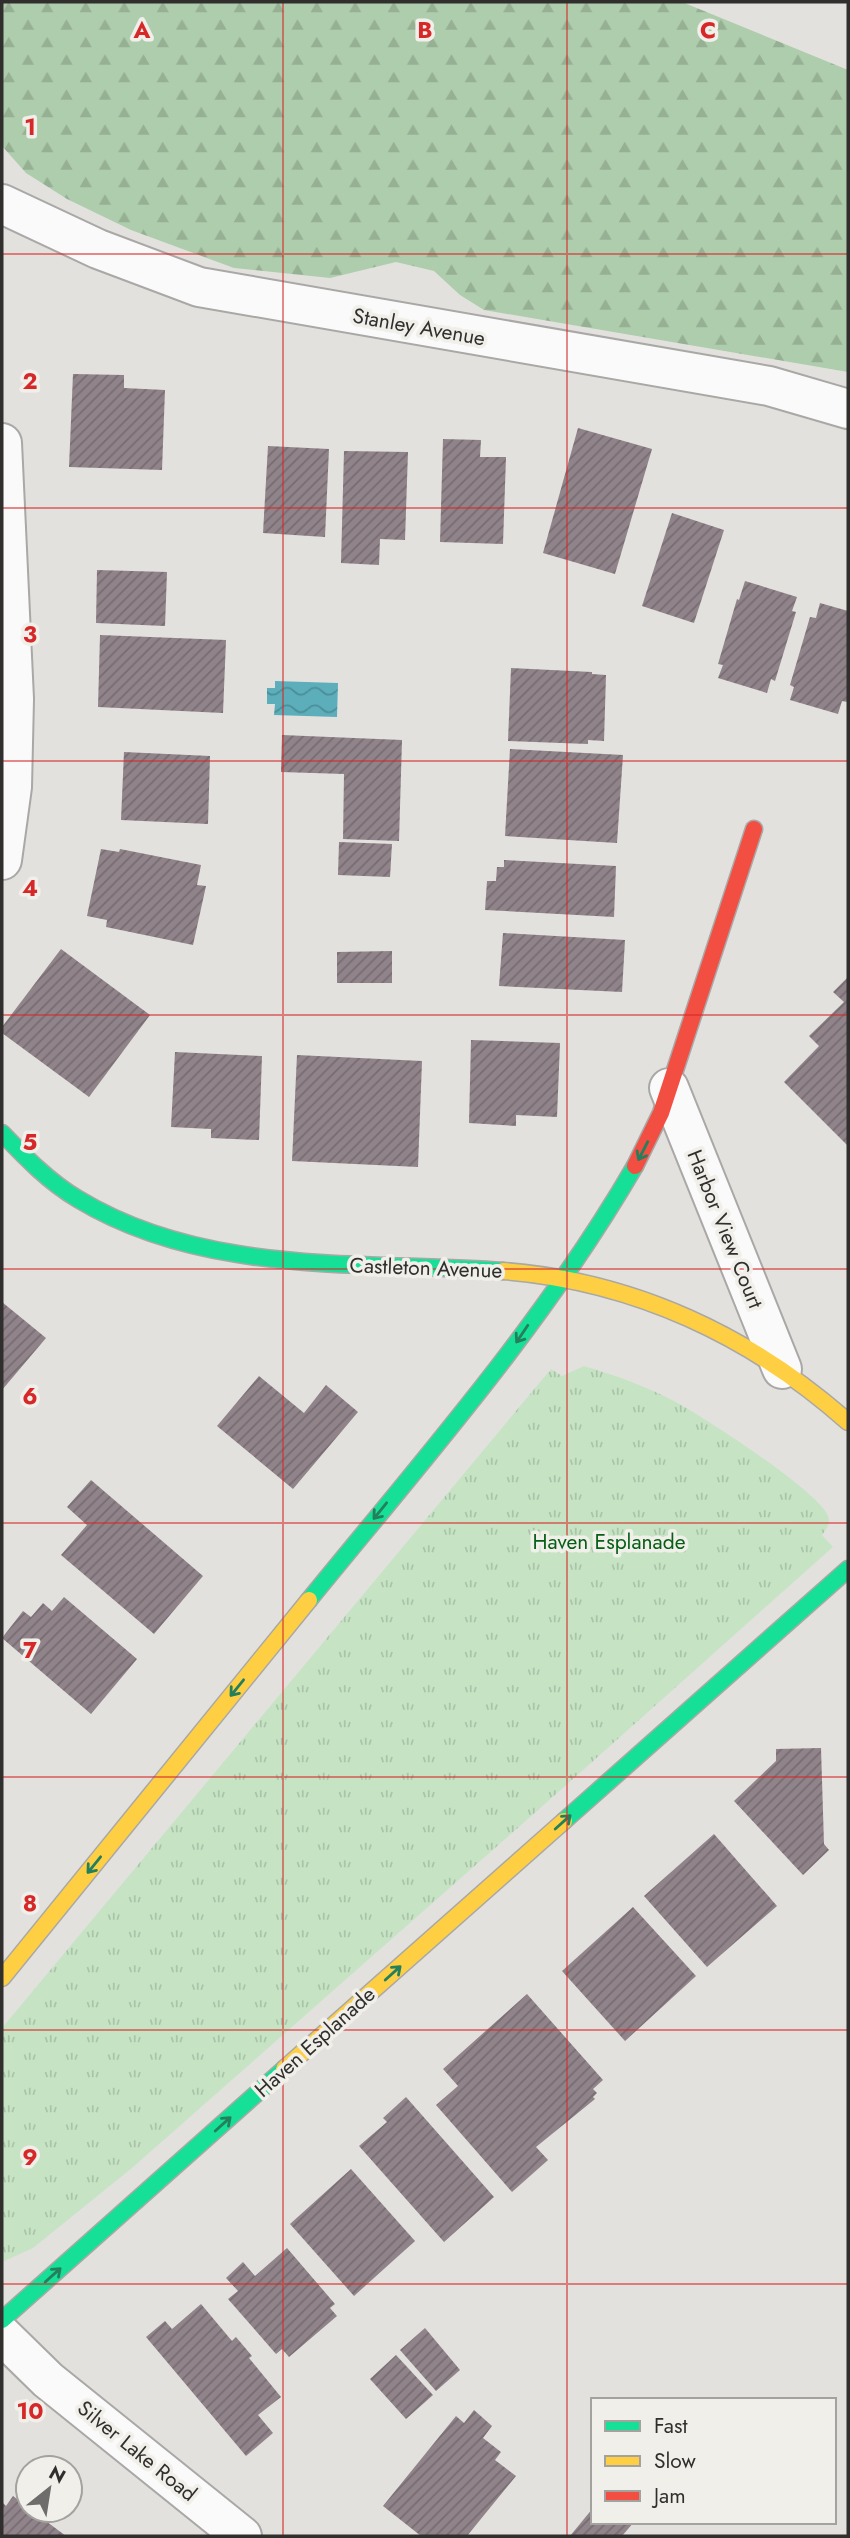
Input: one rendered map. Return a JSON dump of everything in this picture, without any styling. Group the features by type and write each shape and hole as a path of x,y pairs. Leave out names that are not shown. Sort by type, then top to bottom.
{"street":[{"name":"Stanley Avenue","path":"2,204 98,249 199,287 769,386 848,409"},
{"path":"2,443 14,699 12,787 2,860"},
{"path":"2,1978 512,1350 629,1179 651,1135 669,1088 754,829"},
{"name":"Harbor View Court","path":"669,1088 782,1369"},
{"name":"Castleton Avenue","path":"2,1133 34,1166 77,1198 134,1226 184,1241 249,1254 360,1266 500,1271 561,1277 620,1292 680,1314 735,1340 782,1369 848,1422"},
{"name":"Haven Esplanade","path":"2,2320 848,1569"},
{"name":"Silver Lake Road","path":"2,2335 48,2380 243,2536"}],"green space":[{"path":"2,2 682,2 848,70 848,372 484,310 460,295 434,271 396,262 330,278 234,268 131,230 67,199 26,173 2,146"},
{"name":"Haven Esplanade","path":"584,1366 630,1381 674,1401 733,1437 783,1473 820,1504 829,1519 822,1535 833,1547 132,2168 33,2248 2,2262 2,2028 551,1369 562,1376"}],"water":[{"path":"275,681 338,683 337,717 274,715 275,704 267,704 267,688 275,688"}],"building":[{"path":"73,374 124,375 124,388 165,390 162,470 69,467"},
{"path":"578,428 652,449 615,574 543,553"},
{"path":"443,439 481,440 480,457 506,457 503,544 440,542"},
{"path":"268,446 329,449 325,537 263,533"},
{"path":"344,451 408,452 405,540 380,539 379,565 341,563"},
{"path":"672,513 724,530 694,623 642,606"},
{"path":"97,570 167,572 165,626 96,623"},
{"path":"745,581 797,597 792,611 796,612 775,681 771,679 767,693 718,678 723,665 718,664"},
{"path":"820,603 848,611 848,698 847,702 842,701 838,714 790,700 794,687 790,685 810,617 816,618"},
{"path":"100,635 226,640 223,713 98,707"},
{"path":"511,668 606,675 604,741 588,740 588,744 508,741"},
{"path":"282,735 402,740 399,841 343,839 344,774 281,772"},
{"path":"510,749 623,755 617,843 505,836"},
{"path":"124,752 210,756 208,824 121,820"},
{"path":"339,842 392,844 390,877 338,875"},
{"path":"101,849 119,852 120,849 201,865 197,885 206,886 193,945 106,927 107,920 87,916"},
{"path":"504,860 616,866 614,917 485,910 487,881 496,881 497,867 504,867"},
{"path":"503,933 625,940 622,992 499,986"},
{"path":"61,949 150,1015 89,1097 2,1033 2,1027"},
{"path":"392,951 392,983 337,983 337,952"},
{"path":"848,977 848,1146 784,1082 819,1046 809,1036 844,1002 833,992"},
{"path":"471,1040 560,1043 557,1117 516,1115 516,1126 469,1123"},
{"path":"175,1052 262,1056 259,1140 211,1138 211,1129 171,1127"},
{"path":"297,1055 422,1061 418,1167 292,1161"},
{"path":"2,1302 46,1338 2,1390"},
{"path":"259,1376 304,1413 326,1385 358,1412 293,1489 217,1426"},
{"path":"91,1480 203,1576 154,1634 61,1555 87,1525 67,1507"},
{"path":"64,1597 137,1659 91,1714 2,1638 23,1611 31,1617 43,1603 52,1611"},
{"path":"821,1748 824,1844 829,1850 803,1875 734,1801 776,1761 776,1749"},
{"path":"714,1834 777,1906 707,1967 644,1896"},
{"path":"633,1907 696,1976 625,2041 562,1971"},
{"path":"527,1994 603,2080 593,2089 597,2093 593,2097 595,2099 536,2147 548,2160 512,2192 436,2105 458,2086 443,2069"},
{"path":"406,2097 494,2197 444,2242 359,2146 387,2122 383,2118"},
{"path":"351,2169 415,2241 354,2296 290,2224"},
{"path":"287,2248 335,2304 330,2308 337,2316 289,2357 282,2349 276,2354 228,2299 238,2291 226,2278 243,2262 255,2276"},
{"path":"201,2304 232,2341 236,2337 252,2356 249,2358 281,2397 258,2415 273,2433 246,2456 146,2337 165,2321 172,2329"},
{"path":"425,2328 460,2370 436,2391 400,2350"},
{"path":"396,2355 433,2395 406,2419 370,2379"},
{"path":"474,2410 492,2426 483,2438 501,2452 495,2460 516,2476 467,2536 421,2536 383,2506 456,2416 464,2423"},
{"path":"14,2497 14,2524 50,2524 66,2536 2,2536 2,2502 6,2506"},
{"path":"591,2510 591,2524 632,2524 622,2536 570,2536"}],"traffic: fast":[{"path":"2,1133 47,1177 78,1199 127,1224 178,1241 231,1253 285,1260 503,1271"},
{"path":"309,1600 438,1443 522,1335 600,1224 635,1166"},
{"path":"564,1821 848,1569"},
{"path":"2,2320 284,2069"}],"traffic: slow":[{"path":"503,1271 599,1287 644,1300 688,1318 731,1339 772,1364 811,1391 848,1422"},
{"path":"2,1978 309,1600"},
{"path":"284,2069 564,1821"}],"traffic: jam":[{"path":"635,1166 661,1113 754,829"}]}
